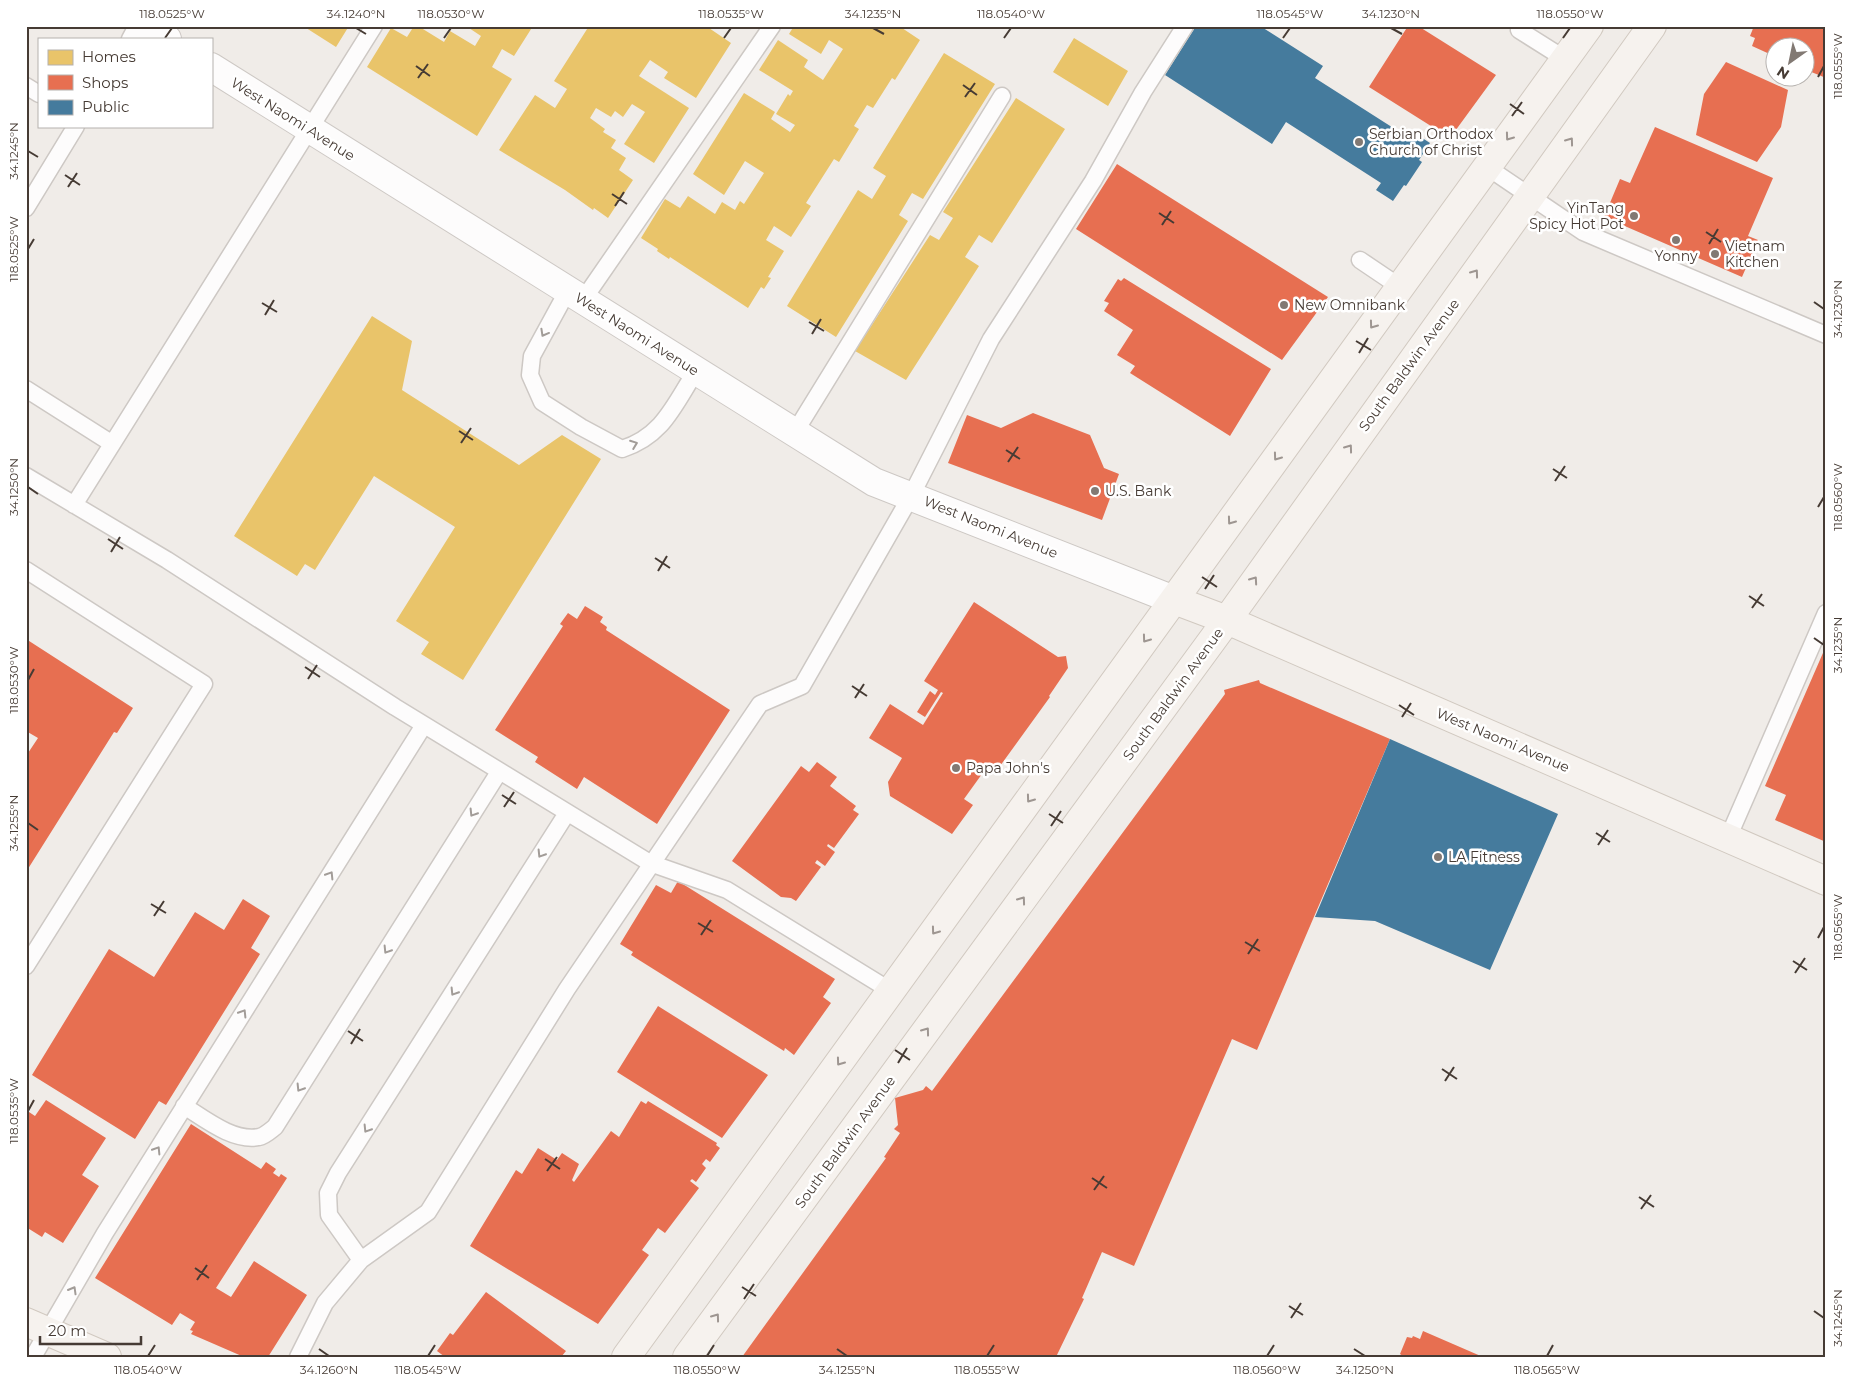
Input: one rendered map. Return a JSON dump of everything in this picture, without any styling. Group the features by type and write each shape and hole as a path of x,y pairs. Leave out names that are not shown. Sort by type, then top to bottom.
{"main road":[{"path":"626,1357 1589,26"},
{"name":"South Baldwin Avenue","path":"687,1357 1226,620 1652,26"},
{"name":"West Naomi Avenue","path":"1174,600 1226,620 1826,881"},
{"path":"38,1327 107,1357"}],"street":[{"path":"147,26 165,38"},
{"name":"West Naomi Avenue","path":"212,68 874,482 1174,600"}],"lane":[{"path":"131,38 137,26"},
{"path":"74,505 111,443 374,26"},
{"path":"696,371 659,428 639,443 622,449 581,427 542,402 530,376 532,356 772,26"},
{"path":"298,1357 325,1303 360,1260 428,1212 562,997 650,863 667,844 760,704 802,686 911,496 991,340 1093,181 1143,92 1185,26"},
{"path":"1519,30 1565,60"},
{"path":"26,86 38,93"},
{"path":"795,432 1002,96"},
{"path":"26,208 75,128"},
{"path":"1487,167 1583,232 1826,335"},
{"path":"1360,260 1400,287"},
{"path":"26,389 111,443"},
{"path":"26,476 167,560 424,725 650,863 728,890 891,991"},
{"path":"26,570 204,684 26,966"},
{"path":"1728,838 1826,613"},
{"path":"33,1357 38,1327 105,1233 424,725"},
{"path":"184,1106 229,1132 247,1138 261,1137 275,1127 499,772"},
{"path":"360,1260 329,1215 328,1194 343,1165 567,813"}],"building: Homes":[{"path":"303,26 349,26 336,47"},
{"path":"414,26 418,26 444,42 450,31 475,46 481,36 466,26 533,26 514,56 502,49 492,67 512,79 477,136 367,67 391,28 407,37"},
{"path":"589,26 692,26 696,29 698,26 706,26 731,43 696,98 664,78 668,72 650,60 639,76 689,108 654,163 624,144 645,112 632,104 623,117 615,111 611,117 596,108 590,118 605,129 603,132 616,140 611,148 626,158 619,170 633,180 608,218 499,150 535,95 555,108 567,89 554,81"},
{"path":"794,26 899,26 920,40 895,80 892,78 873,108 867,105 854,126 859,129 839,162 834,159 806,203 811,206 791,237 774,226 766,240 784,251 768,277 771,278 764,289 761,287 748,308 670,257 669,259 641,238 665,199 680,208 688,196 715,214 722,202 735,210 740,201 744,204 764,173 745,161 724,195 693,174 744,93 775,112 771,119 790,132 795,125 776,114 788,94 790,96 793,91 759,70 778,40 808,60 804,67 823,80 843,49 829,40 821,54 789,34"},
{"path":"1074,38 1128,71 1108,106 1053,72"},
{"path":"944,53 995,84 923,199 912,193 899,215 908,221 836,337 787,306 858,190 872,199 886,176 873,168"},
{"path":"1016,98 1065,129 992,243 979,235 965,257 979,266 906,380 855,351 930,235 939,240 953,218 943,212"},
{"path":"372,316 412,341 402,390 519,465 562,435 601,459 463,680 421,654 429,642 396,621 455,527 374,476 315,570 305,564 297,576 234,536"}],"building: Shops":[{"path":"1408,26 1418,26 1496,75 1450,138 1369,87"},
{"path":"1754,26 1826,26 1826,78 1814,73 1814,38 1764,38 1764,51 1752,46 1755,38 1750,36"},
{"path":"1726,62 1764,79 1764,88 1784,88 1788,90 1781,127 1757,162 1696,135 1704,94"},
{"path":"1655,127 1773,178 1748,236 1758,240 1742,277 1604,217 1620,179 1630,183"},
{"path":"1117,164 1328,297 1282,360 1076,229"},
{"path":"1124,278 1271,369 1230,436 1130,373 1135,366 1117,355 1133,330 1104,311 1109,303 1104,301 1118,279 1121,281"},
{"path":"1033,413 1090,435 1104,468 1119,474 1102,520 948,463 967,415 1001,428"},
{"path":"974,602 1058,657 1066,656 1068,668 1050,697 995,773 987,767 964,799 973,805 952,834 890,796 888,782 902,758 869,738 890,704 923,725 943,693 941,692 925,717 917,712 930,691 935,695 938,690 924,681"},
{"path":"585,606 603,617 600,622 607,627 606,630 730,710 657,824 584,777 577,789 535,762 538,757 495,730 563,626 560,624 568,613 577,619"},
{"path":"26,639 133,708 117,733 114,732 26,872 26,756 38,738 26,731"},
{"path":"1826,646 1826,842 1775,820 1786,795 1765,786"},
{"path":"1259,680 1260,683 1390,739 1257,1050 1232,1039 1134,1266 1102,1252 1082,1298 1084,1299 1056,1357 742,1357 886,1158 884,1157 900,1133 894,1129 898,1125 895,1098 923,1090 926,1086 932,1091 1225,694 1224,690"},
{"path":"817,762 837,777 830,786 856,806 853,810 859,814 834,848 828,844 827,846 835,852 825,866 817,860 815,863 821,867 796,901 791,898 781,897 732,861 801,766 809,772"},
{"path":"678,881 835,979 823,997 831,1003 794,1055 785,1048 784,1051 631,955 633,952 620,944 656,885 671,893"},
{"path":"243,899 270,916 251,948 260,954 166,1105 159,1101 135,1139 32,1075 109,949 154,977 195,912 224,930"},
{"path":"658,1006 768,1075 722,1138 617,1072"},
{"path":"46,1100 106,1138 82,1175 99,1186 63,1243 45,1232 42,1237 26,1227 26,1110 35,1116"},
{"path":"641,1101 646,1104 648,1101 717,1143 716,1145 720,1148 710,1162 706,1159 702,1164 706,1168 696,1182 692,1179 690,1181 699,1188 665,1233 658,1228 642,1250 649,1255 598,1324 470,1246 516,1170 522,1174 538,1148 557,1160 562,1153 579,1164 572,1180 574,1182 611,1131 619,1137"},
{"path":"191,1124 261,1169 266,1162 276,1169 273,1173 279,1177 281,1174 287,1178 216,1288 231,1297 254,1261 307,1295 268,1357 244,1357 191,1334 193,1331 190,1330 195,1322 180,1313 172,1325 95,1278"},
{"path":"486,1292 566,1351 561,1357 445,1357 437,1351 450,1333 453,1335"},
{"path":"1423,1331 1483,1357 1404,1357 1400,1354 1407,1337 1412,1338 1413,1336 1420,1339"}],"building: Public":[{"path":"1196,26 1260,26 1323,66 1315,78 1409,138 1413,132 1430,143 1419,160 1422,162 1406,186 1404,185 1393,201 1376,190 1381,183 1286,122 1272,144 1165,75"},
{"path":"1390,739 1558,814 1490,970 1375,921 1315,917"}],"place":[{"name":"Serbian Orthodox Church of Christ","path":"1359,142"},
{"name":"YinTang Spicy Hot Pot","path":"1634,216"},
{"name":"Yonny","path":"1676,240"},
{"name":"Vietnam Kitchen","path":"1715,254"},
{"name":"New Omnibank","path":"1284,305"},
{"name":"U.S. Bank","path":"1095,491"},
{"name":"Papa John's","path":"956,768"},
{"name":"LA Fitness","path":"1438,857"}]}
